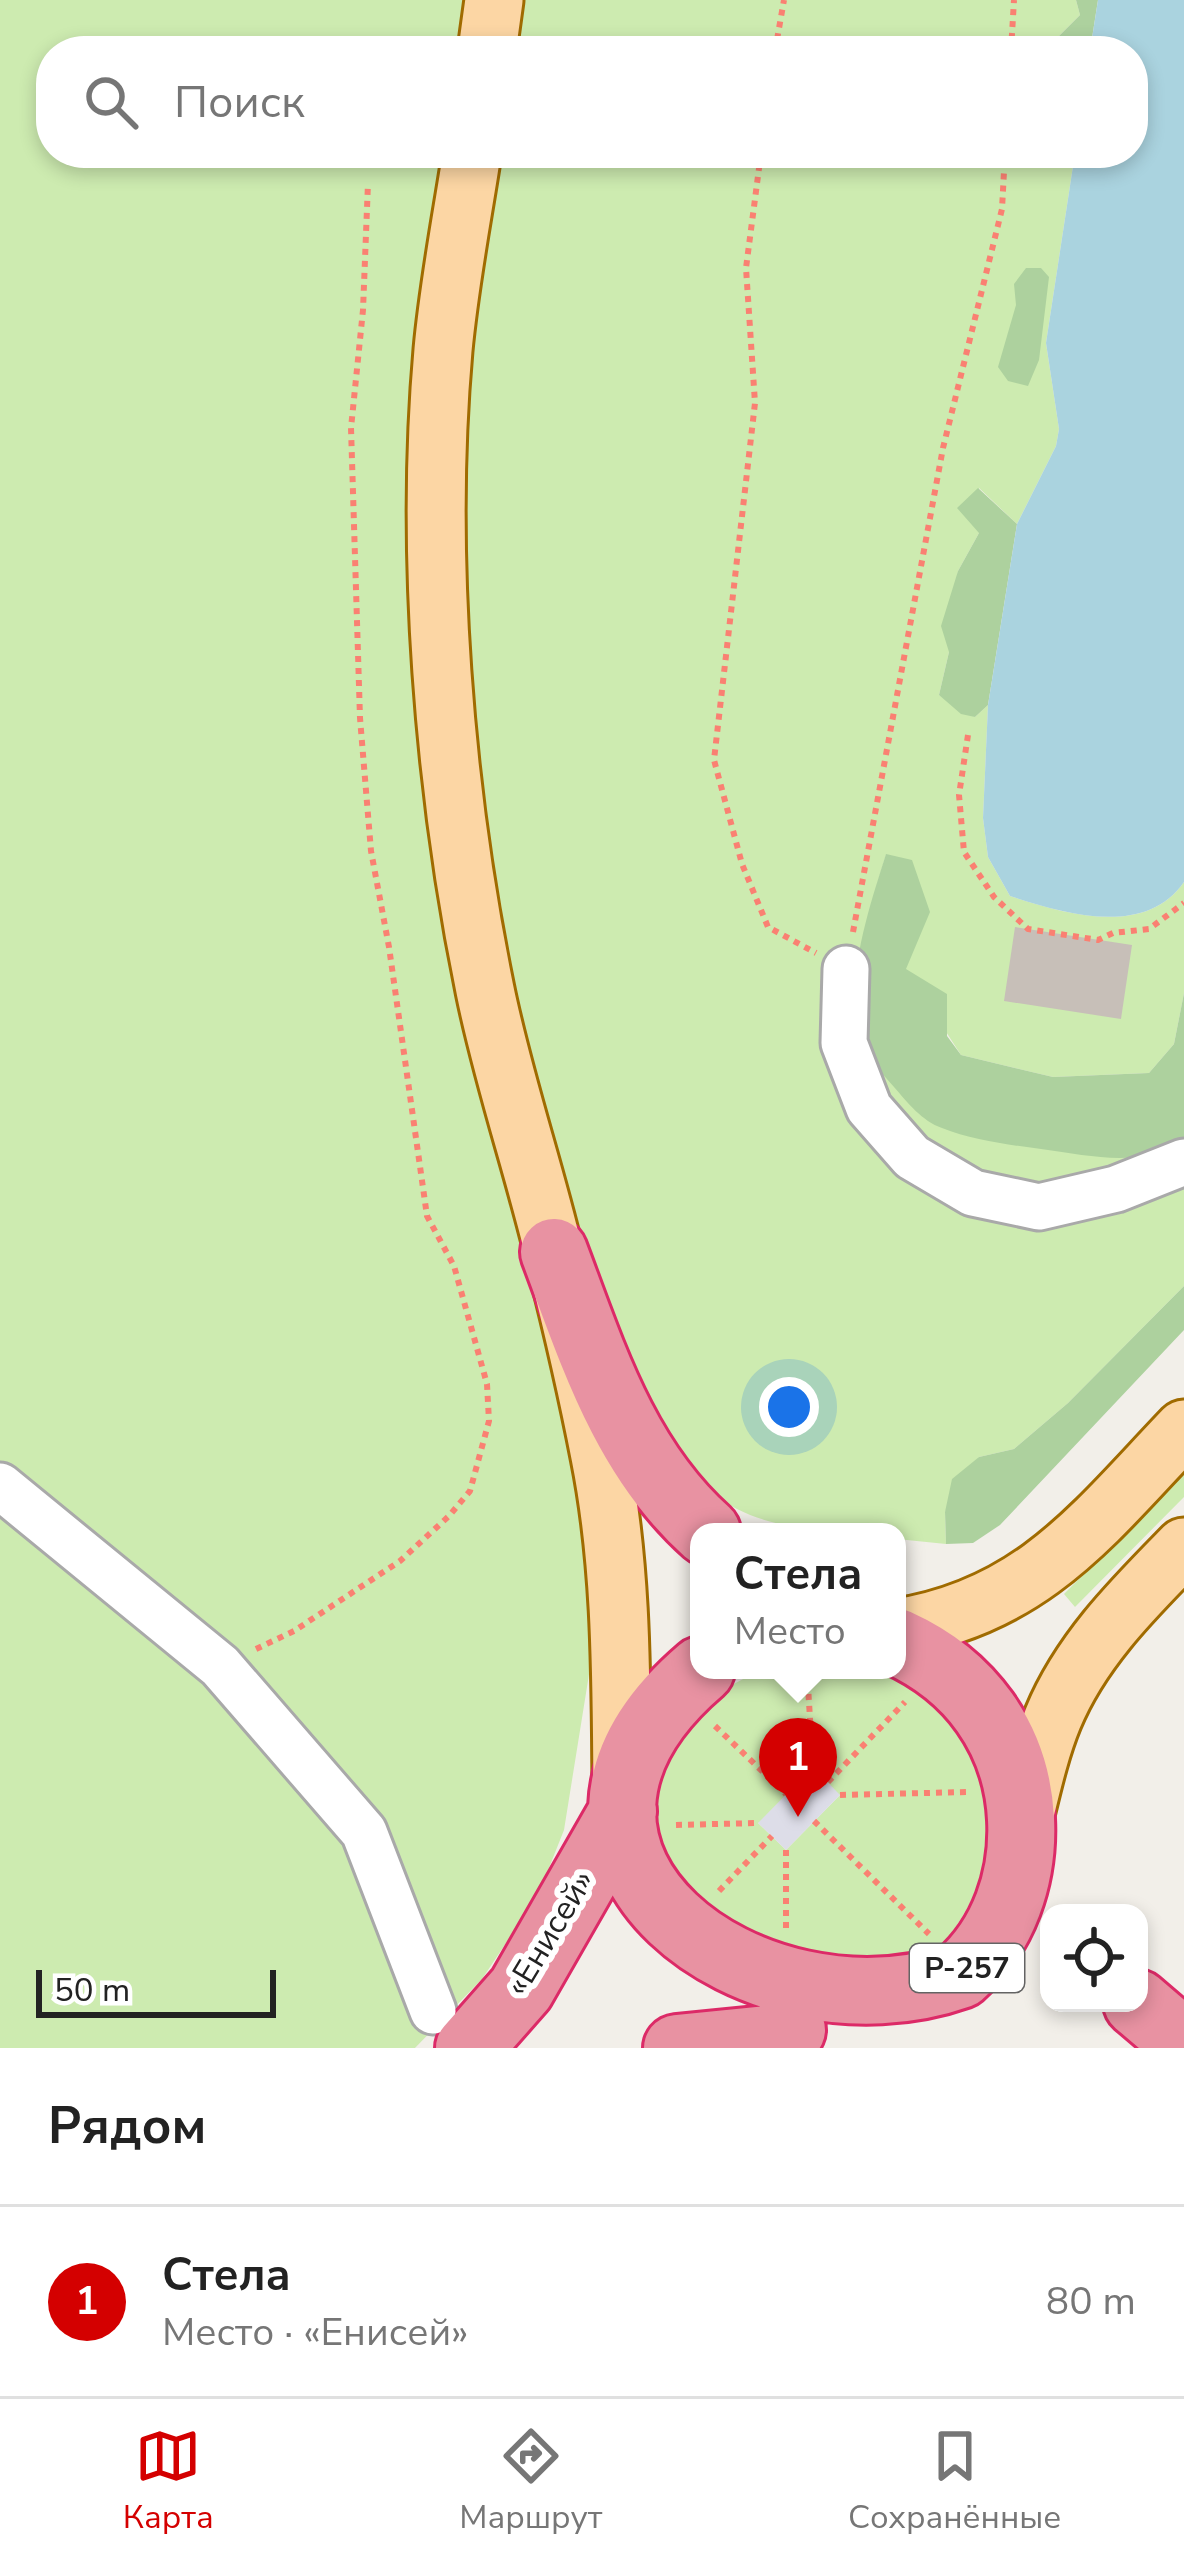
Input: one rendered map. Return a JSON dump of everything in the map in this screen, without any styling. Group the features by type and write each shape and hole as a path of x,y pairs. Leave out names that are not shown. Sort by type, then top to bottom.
{"highway":[{"path":"554,1252 604,1384 634,1445 664,1488 698,1523"},
{"name":"«Енисей»","path":"912,1646 970,1692 992,1721 1009,1754 1044,1888 1054,1904"},
{"name":"«Енисей»","path":"690,1679 651,1725 632,1767 622,1811 630,1885 643,1919 663,1950 708,1994 736,2010 834,2035"},
{"name":"«Енисей»","path":"677,2048 834,2035 918,2006 968,1968 1007,1908 1018,1874 1020,1807"},
{"name":"«Енисей»","path":"451,2030 521,1989 622,1811"},
{"path":"1147,2012 1184,2043"}],"main road":[{"path":"489,36 494,0"},
{"path":"470,168 443,351 439,480 443,671 468,895 485,992 554,1252 600,1455 613,1536 622,1811"},
{"path":"912,1646 928,1623 969,1610 1036,1575 1082,1536 1184,1430"},
{"path":"1020,1807 1054,1716 1077,1673 1123,1610 1184,1547"}],"street":[{"path":"846,970 844,1042 869,1108 912,1156 973,1193 1039,1207 1116,1189 1184,1162"},
{"path":"0,1486 220,1666 364,1832 451,2030"}],"path":[{"path":"778,36 784,0"},
{"path":"1012,36 1014,0"},
{"path":"759,168 746,268 755,403 714,760 742,865 768,927 846,970 943,448 1002,209 1004,168"},
{"path":"220,1666 294,1631 416,1546 470,1491 489,1421 487,1384 454,1266 428,1216 371,851 360,718 352,428 368,183"},
{"path":"968,735 959,795 964,852 994,897 1028,929 1098,940 1113,933 1149,929 1184,903"},
{"path":"690,1679 786,1794"},
{"path":"808,1679 813,1767"},
{"path":"827,1782 891,1679"},
{"path":"840,1795 1020,1807"},
{"path":"622,1811 648,1826 758,1823"},
{"path":"814,1821 968,1968"}],"green space":[{"path":"0,0 471,0 465,36 36,36 36,168 445,168 414,614 430,843 482,1096 564,1397 590,1536 591,1662 564,1830 529,1918 482,1979 415,2048 0,2048"},
{"path":"514,0 1076,0 1080,15 1059,36 509,36"},
{"path":"1076,0 1098,0 1092,36 1059,36 1080,15"},
{"path":"490,168 1073,168 1046,343 1059,429 1056,446 1017,524 979,488 979,533 958,571 939,695 975,717 988,705 983,818 988,857 1010,896 1079,914 1127,916 1168,899 1184,882 1184,993 1174,1044 1149,1073 1053,1077 961,1055 906,970 886,855 864,942 859,1032 1184,1142 1184,1286 1068,1403 1014,1449 979,1457 945,1512 946,1544 906,1540 906,1523 777,1523 732,1506 713,1493 665,1433 643,1399 620,1346 554,1145 525,1034 484,808 465,580 464,466 475,277"},
{"path":"1026,268 1041,268 1049,277 1039,360 1028,386 1008,381 998,367 1016,305 1014,284"},
{"path":"978,488 1017,524 988,705 975,717 961,714 939,695 949,652 941,626 958,571 979,533 957,508"},
{"path":"886,854 912,860 930,912 906,969 947,994 947,1036 961,1055 1053,1077 1149,1073 1174,1044 1184,993 1184,1142 1149,1155 1097,1157 966,1136 935,1125 916,1111 869,1056 855,1013 861,943"},
{"path":"1184,1286 1184,1330 1000,1525 973,1543 946,1544 945,1512 952,1479 979,1457 1014,1449 1068,1403"},
{"path":"1184,1473 1184,1497 1075,1607 1064,1594"},
{"path":"743,1679 899,1679 907,1683 946,1718 969,1749 983,1782 989,1815 987,1848 965,1913 918,1969 732,1977 648,1826 665,1756 715,1694","holes":["840,1795 786,1850 758,1823"]}],"shaded area":[{"path":"813,1767 840,1795 786,1850 758,1823"}],"water":[{"path":"1098,0 1184,0 1184,882 1148,910 1103,917 1010,896 988,857 983,818 988,705 1017,524 1056,446 1059,429 1046,343 1073,168 1148,168 1148,36 1092,36"}],"building":[{"path":"1015,927 1132,945 1121,1019 1004,1001"}],"place":[{"name":"Стела","path":"798,1817"}]}
